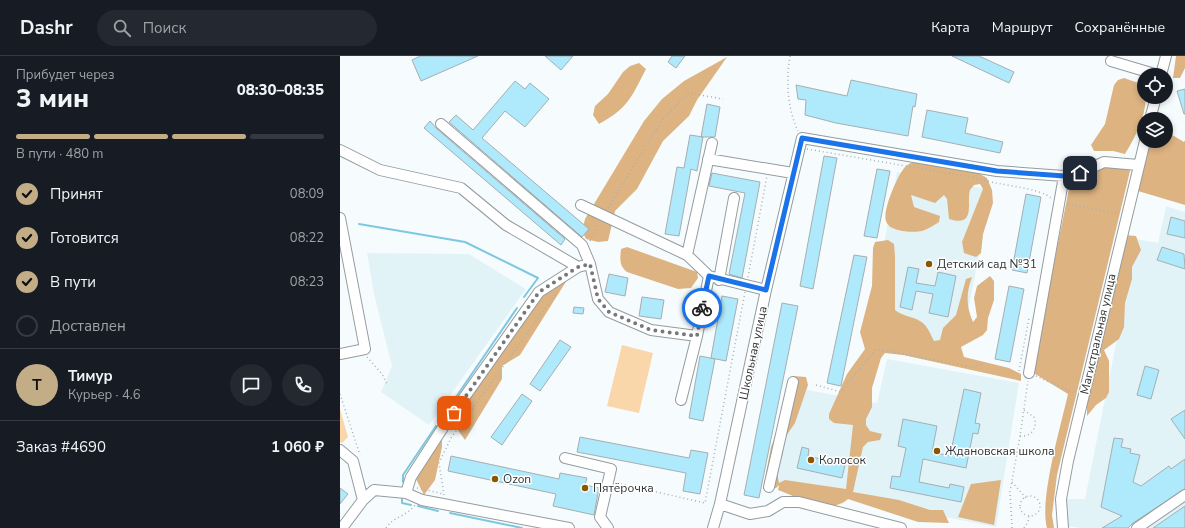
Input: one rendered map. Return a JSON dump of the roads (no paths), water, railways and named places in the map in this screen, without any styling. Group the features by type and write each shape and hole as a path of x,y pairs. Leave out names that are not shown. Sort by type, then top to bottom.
{"street":[{"path":"1163,68 1166,56"},
{"path":"1111,61 1137,69"},
{"path":"441,124 582,245 590,264 598,299 609,312 651,330 697,336"},
{"name":"Школьная улица","path":"713,528 720,504 766,290 801,142 997,171 1064,176"},
{"path":"687,255 712,143"},
{"name":"Магистральная улица","path":"1063,528 1061,514 1064,483 1143,148"},
{"path":"340,150 380,170 460,188 506,225 578,267"},
{"path":"708,159 794,173"},
{"path":"1024,372 1055,199 1064,176 1080,173 1104,162 1138,165"},
{"path":"719,280 734,198"},
{"path":"581,205 687,255 709,276 719,280 766,290"},
{"path":"340,218 344,264 365,349 340,354"},
{"path":"407,489 412,476 444,426 539,292 578,267 590,264"},
{"path":"681,400 697,336 709,276"},
{"path":"769,487 793,382"},
{"path":"340,450 353,461 363,500"},
{"path":"565,458 611,469 600,517 608,528"},
{"path":"342,528 363,500 374,490 407,489 422,500 445,498 569,528"},
{"path":"1137,528 1185,495"},
{"path":"720,504 750,514 768,511 783,502 799,502 901,528"}],"waterway":[{"path":"359,224 465,242 538,278 524,297"},
{"path":"443,416 517,308"},
{"path":"403,482 403,475 436,426"},
{"path":"402,499 402,503 411,505"},
{"path":"418,506 438,511"},
{"path":"450,513 522,528"}],"place":[{"name":"Детский сад №31","path":"929,264"},
{"name":"Ждановская школа","path":"937,451"},
{"name":"Колосок","path":"811,460"},
{"name":"Ozon","path":"495,479"},
{"name":"Пятёрочка","path":"585,488"}]}
